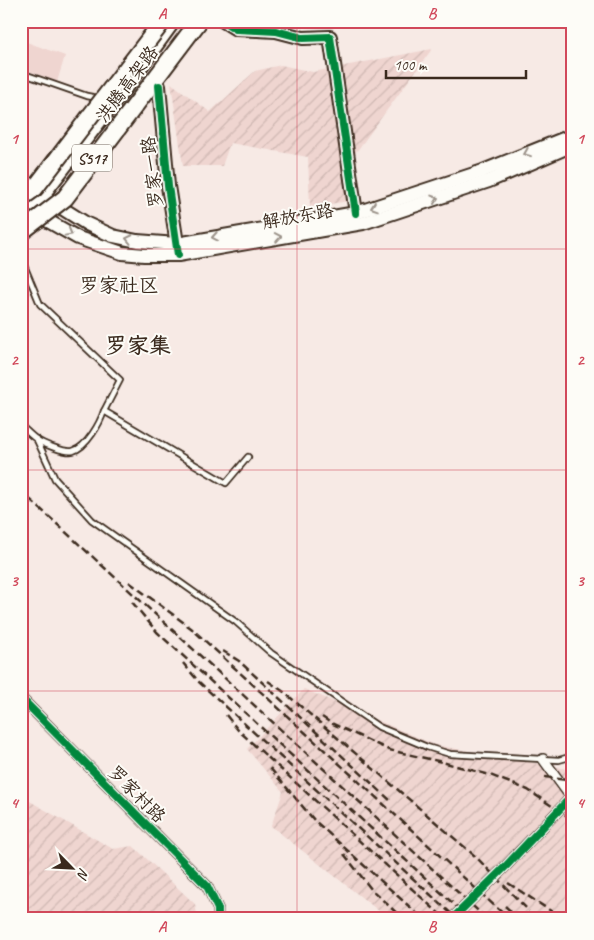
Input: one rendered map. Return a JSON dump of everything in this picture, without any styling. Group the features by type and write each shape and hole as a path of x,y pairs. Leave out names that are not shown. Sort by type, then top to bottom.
{"highway":[{"name":"洪腾高架路","path":"26,208 35,188 163,21"},
{"name":"洪腾高架路","path":"21,232 66,198 199,21"}],"main road":[{"path":"125,88 174,21"},
{"path":"160,86 208,21"},
{"path":"223,21 236,29 276,31 303,38 330,37 356,214"},
{"name":"S517","path":"21,225 26,208 47,199 160,86"},
{"name":"罗家一路","path":"160,86 168,186 178,249"},
{"name":"S517","path":"47,199 125,88"},
{"name":"解放东路","path":"26,208 78,238 122,253 144,255 356,214 483,171 573,135"},
{"name":"解放东路","path":"47,199 87,224 113,236 178,249 363,223 489,181 573,145"}],"street":[{"name":"罗家村路","path":"21,698 207,886 218,909 218,919"},
{"path":"452,919 572,798 543,759"}],"lane":[{"path":"21,73 87,96 108,100 125,88"},
{"path":"21,258 40,304 120,380 101,421 83,445 74,451 63,450 37,440 21,426"},
{"path":"104,412 226,483 248,457"},
{"path":"37,440 55,479 92,520 236,622 271,653 379,727 427,748 450,754 559,760 573,756"}],"shaded area":[{"path":"21,40 65,56 57,82 21,68"},
{"path":"432,49 351,159 356,200 310,207 308,157 230,143 222,166 183,166 171,83 210,112 255,71 281,65 313,72"},
{"path":"304,689 435,745 573,770 573,919 389,919 271,826 283,792 247,749"},
{"path":"21,796 113,849 133,846 195,904 198,919 21,919"}],"railway":[{"path":"21,491 487,919"},
{"path":"129,582 191,628 509,919"},
{"path":"132,602 157,632 470,919"},
{"path":"223,651 239,661 391,801"},
{"path":"183,663 199,682 457,919"},
{"path":"268,681 284,692 475,856 529,911"},
{"path":"226,715 238,730 445,919"},
{"path":"322,717 389,750 490,775 528,790 573,820"},
{"path":"270,768 314,820 423,919"},
{"path":"545,777 573,781"},
{"path":"344,854 371,889 403,919"},
{"path":"508,883 563,919"},
{"path":"505,906 519,919"}],"cycle path":[{"path":"223,21 236,29 276,31 303,38 330,37 356,213"},
{"path":"159,86 168,186 178,255"},
{"path":"21,698 207,886 218,909 218,919"},
{"path":"452,919 506,866 571,797 573,800"}],"district":[{"name":"罗家社区","path":"119,285"},
{"name":"罗家集","path":"138,345"}]}
